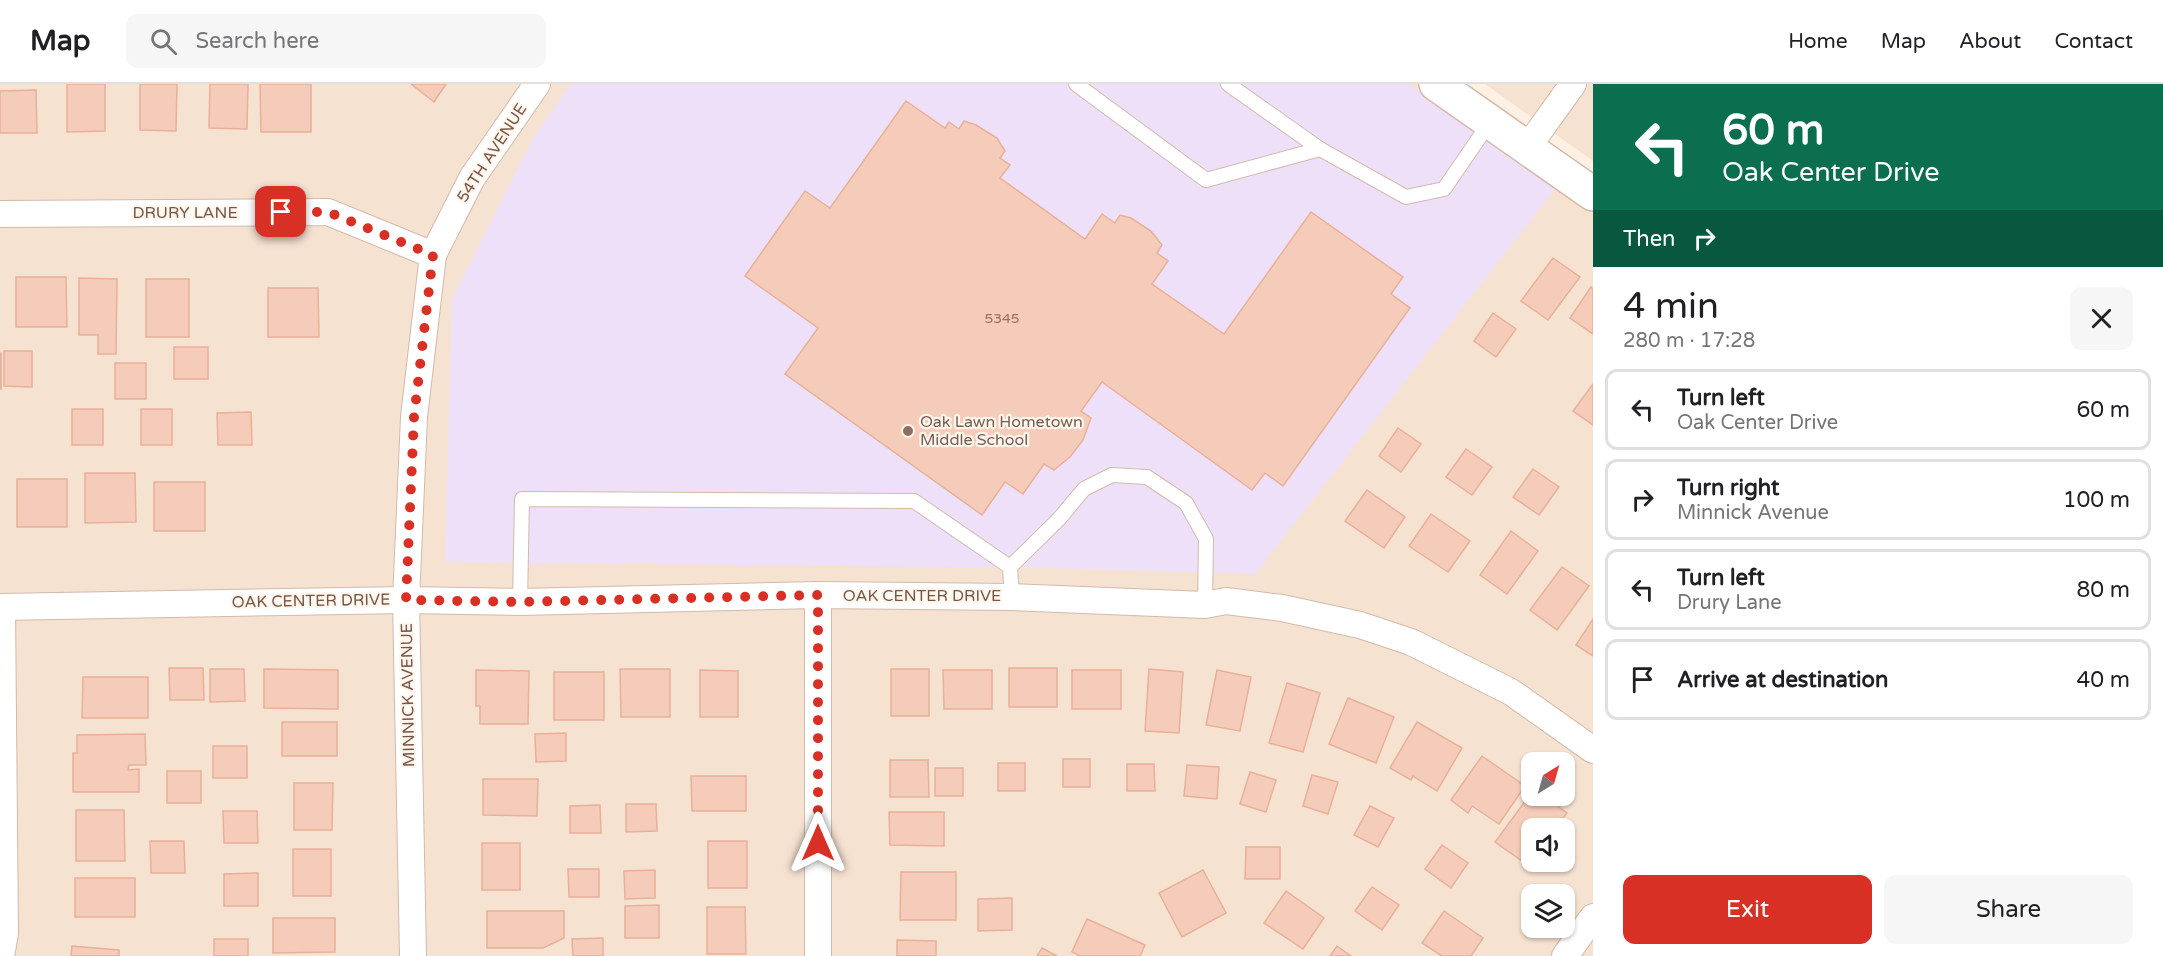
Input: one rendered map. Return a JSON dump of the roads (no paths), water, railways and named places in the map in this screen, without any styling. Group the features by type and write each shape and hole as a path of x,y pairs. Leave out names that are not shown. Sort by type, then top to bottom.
{"street":[{"name":"54TH AVENUE","path":"433,255 472,178 537,84"},
{"path":"1436,84 1593,194"},
{"path":"1527,148 1573,84"},
{"name":"DRURY LANE","path":"0,214 328,212 433,255"},
{"name":"MINNICK AVENUE","path":"413,956 406,600 414,417 433,255"},
{"path":"818,595 818,956"},
{"name":"OAK CENTER DRIVE","path":"1,607 406,600 520,602 818,595 1012,597 1205,605 1226,601 1282,608 1360,626 1411,642 1511,692 1593,750"},
{"path":"1,607 6,933 1,956"},
{"path":"1565,956 1593,917"}],"lane":[{"path":"1076,84 1206,180 1320,149"},
{"path":"1228,84 1320,149 1406,197 1444,189 1490,122"},
{"path":"1012,597 1010,567 1059,519 1084,489 1112,475 1147,477 1186,503 1206,539 1205,605"},
{"path":"520,602 522,499 914,501 1010,567"}],"place":[{"name":"Oak Lawn Hometown Middle School","path":"908,431"}]}
